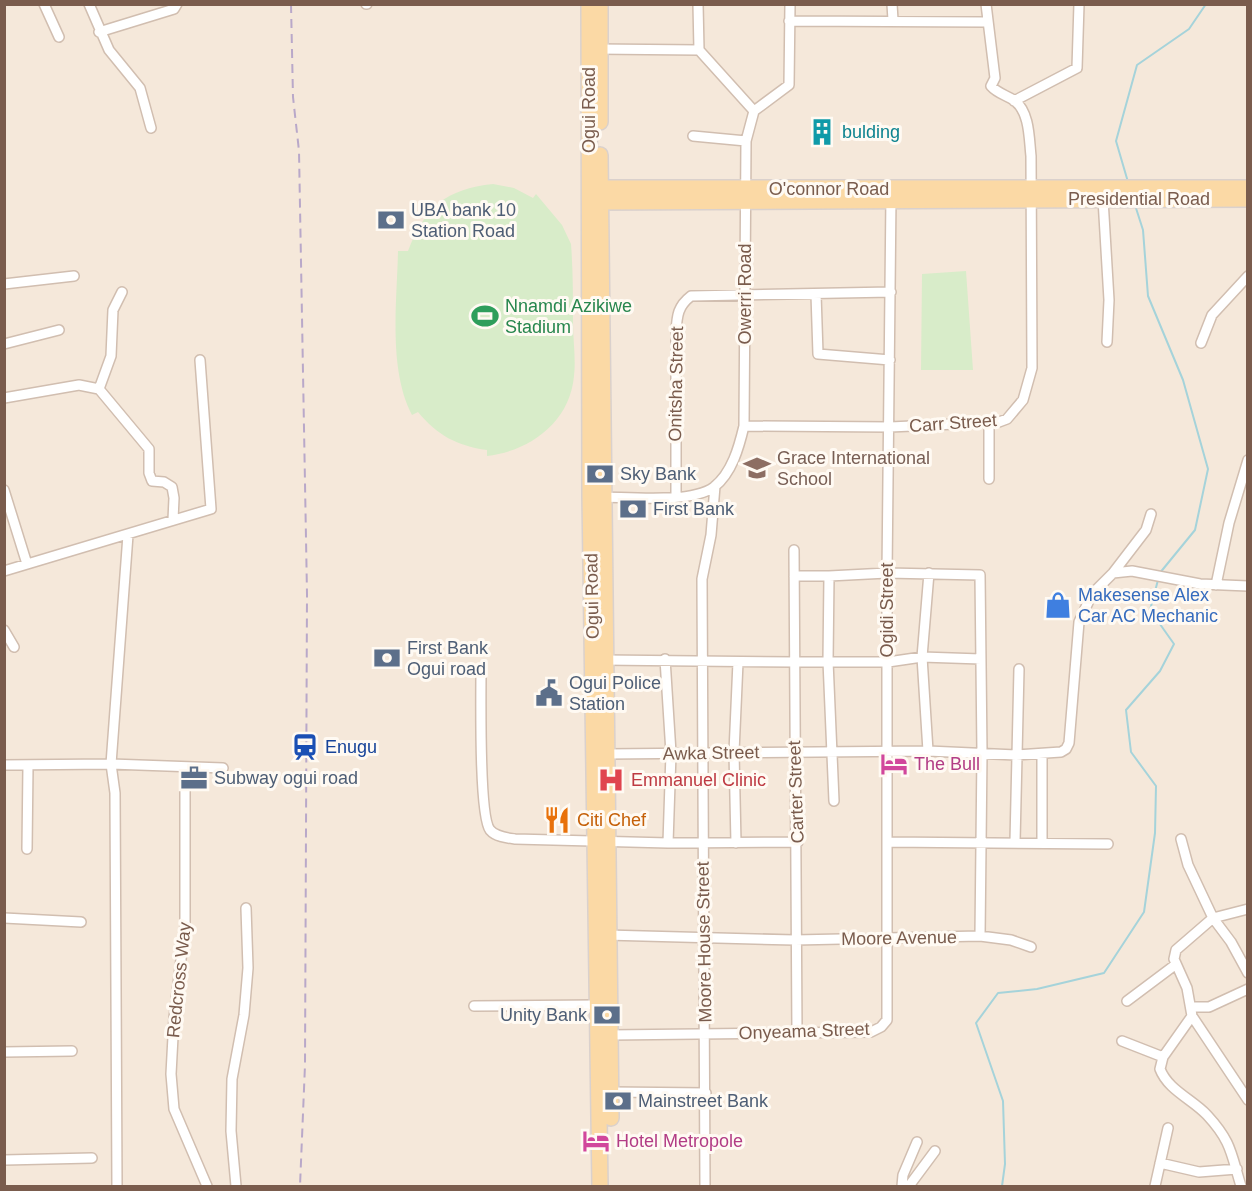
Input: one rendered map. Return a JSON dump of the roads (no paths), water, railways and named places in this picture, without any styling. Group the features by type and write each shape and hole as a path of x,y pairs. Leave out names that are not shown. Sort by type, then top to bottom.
{"main road":[{"name":"Ogui Road","path":"589,4 594,49 600,170 596,195 602,219 597,497"},
{"name":"Ogui Road","path":"600,4 594,49 597,497 604,935 610,1035 611,1186"},
{"path":"600,170 610,183 625,195 602,219"},
{"name":"Presidential Road","path":"1032,194 1102,195 1248,188"},
{"name":"Presidential Road","path":"1153,193 1248,199"},
{"name":"O'connor Road","path":"596,195 1032,194"},
{"name":"Ogui Road","path":"600,660 607,754 602,841"},
{"name":"Ogui Road","path":"600,1186 598,1005 604,935"}],"street":[{"path":"44,4 59,37"},
{"path":"89,4 99,32 113,57 140,88 151,128"},
{"path":"99,32 174,9 177,4"},
{"path":"698,4 699,50 754,111 789,85 790,4"},
{"path":"892,4 893,20"},
{"path":"986,4 995,78 990,86 1005,98 1014,101 1077,68 1079,4"},
{"path":"789,21 987,22"},
{"path":"594,49 699,50"},
{"name":"Carr Street","path":"744,426 890,427 989,423 1007,419 1016,412 1030,382 1032,368 1032,194 1028,125 1014,101"},
{"name":"Owerri Road","path":"715,486 735,457 744,426 747,141 754,111"},
{"path":"693,136 747,141"},
{"name":"Ogidi Street","path":"887,1020 889,939 887,573 891,194"},
{"path":"1102,195 1109,300 1107,342"},
{"path":"4,284 74,276"},
{"path":"1201,344 1212,315 1248,276"},
{"path":"99,389 111,356 113,310 122,292"},
{"name":"Onitsha Street","path":"676,497 675,415 678,311 691,296 891,292"},
{"path":"816,294 818,354 890,360"},
{"path":"4,344 59,330"},
{"path":"4,571 211,509 200,360"},
{"path":"4,398 79,386 99,389 149,449 149,473 152,481 164,482 172,487 173,520"},
{"path":"988,478 989,423"},
{"path":"1216,585 1229,523 1248,460"},
{"path":"597,497 676,497 704,492 715,486"},
{"name":"Moore House Street","path":"705,1186 702,579 711,535 715,486"},
{"path":"4,490 27,564"},
{"path":"1113,573 1146,530 1152,514"},
{"path":"117,1186 115,793 111,764 128,535"},
{"name":"Carter Street","path":"794,550 794,752 798,842 795,940 797,1033"},
{"path":"1113,573 1132,571 1216,585 1248,586"},
{"path":"794,576 929,573 922,657 928,751"},
{"name":"Moore Avenue","path":"604,935 795,940 980,936 981,576 978,573 929,573"},
{"name":"Awka Street","path":"607,754 928,751 1016,755 1042,754 1066,749 1069,743 1079,622 1092,594 1113,573"},
{"path":"829,576 828,662 834,801"},
{"path":"4,630 14,647"},
{"path":"600,660 888,662 922,657 981,659"},
{"path":"665,659 671,753 668,843"},
{"path":"736,843 735,752 738,662"},
{"path":"1015,842 1019,669"},
{"path":"482,672 483,776 490,831 501,837 668,843 798,842"},
{"path":"1042,754 1042,841"},
{"path":"4,765 111,764 223,768"},
{"path":"27,849 28,766"},
{"name":"Redcross Way","path":"185,766 186,904 171,1074 174,1108 207,1186"},
{"path":"1181,838 1188,865 1212,918 1231,942 1248,973"},
{"path":"888,842 1042,841 1108,844"},
{"path":"236,1186 231,1131 232,1079 244,1015 248,968 246,908"},
{"path":"1248,909 1212,918 1176,950 1175,965 1187,988 1192,1012 1248,1100"},
{"path":"4,918 81,922"},
{"path":"980,936 1011,940 1031,947"},
{"path":"1127,1001 1175,965"},
{"path":"1241,1186 1232,1152 1214,1123 1163,1076 1160,1069 1163,1056 1192,1012 1209,1007 1248,989"},
{"path":"474,1006 598,1005"},
{"name":"Onyeama Street","path":"610,1035 871,1032 881,1027 887,1020"},
{"path":"1122,1041 1163,1056"},
{"path":"4,1052 72,1052"},
{"path":"610,1092 706,1093"},
{"path":"1155,1186 1168,1128"},
{"path":"902,1186 903,1175 917,1142"},
{"path":"909,1186 934,1151"},
{"path":"4,1160 92,1158"},
{"path":"1160,1163 1199,1172 1237,1169"}],"waterway":[{"path":"1128,182 1116,141 1137,65 1189,29 1206,4"},
{"path":"1135,205 1143,230 1148,296 1183,380 1208,469 1195,530 1159,574"},
{"path":"1002,1186 1005,1164 1003,1101 976,1023 998,993 1037,989 1104,973 1144,912 1155,833 1156,786 1131,752 1126,710 1160,671 1174,644 1150,610 1158,580"}],"railway":[{"path":"291,4 293,97 299,151 307,594 305,1065 300,1186"}],"place":[{"name":"bulding","path":"822,132"},
{"name":"UBA bank 10 Station Road","path":"391,220"},
{"name":"Nnamdi Azikiwe Stadium","path":"485,316"},
{"name":"Grace International School","path":"757,468"},
{"name":"Sky Bank","path":"600,474"},
{"name":"First Bank","path":"633,509"},
{"name":"Makesense Alex Car AC Mechanic","path":"1058,605"},
{"name":"First Bank Ogui road","path":"387,658"},
{"name":"Ogui Police Station","path":"549,693"},
{"name":"Enugu","path":"305,747"},
{"name":"The Bull","path":"894,764"},
{"name":"Subway ogui road","path":"194,778"},
{"name":"Emmanuel Clinic","path":"611,780"},
{"name":"Citi Chef","path":"557,820"},
{"name":"Unity Bank","path":"607,1015"},
{"name":"Mainstreet Bank","path":"618,1101"},
{"name":"Hotel Metropole","path":"596,1141"}]}
